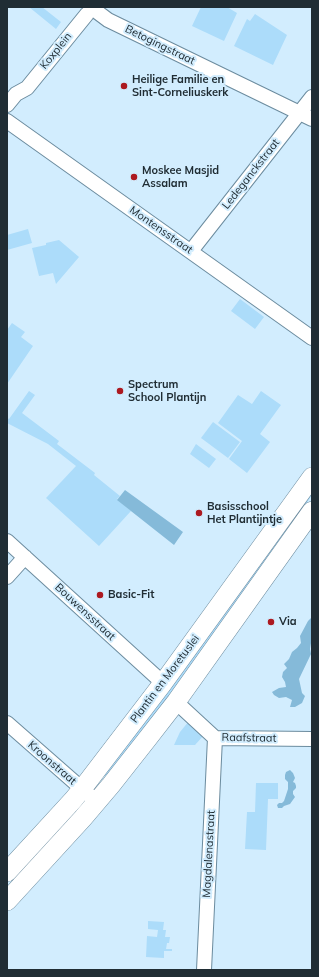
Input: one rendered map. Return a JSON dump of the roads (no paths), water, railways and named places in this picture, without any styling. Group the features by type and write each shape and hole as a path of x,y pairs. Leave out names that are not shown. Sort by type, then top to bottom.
{"main road":[{"name":"Plantin en Moretuslei","path":"7,872 82,789 163,683 312,477"},
{"name":"Plantin en Moretuslei","path":"7,901 97,802 176,702 312,511"}],"street":[{"name":"Koxplein","path":"10,95 27,88 90,10"},
{"name":"Betogingstraat","path":"90,10 306,116"},
{"name":"Ledeganckstraat","path":"191,251 230,201 306,116 312,97"},
{"name":"Montensstraat","path":"8,124 191,251 312,338"},
{"name":"Bouwensstraat","path":"7,541 163,683"},
{"path":"7,577 25,557"},
{"name":"Raafstraat","path":"176,702 215,738 312,739"},
{"name":"Kroonstraat","path":"7,723 97,802"},
{"name":"Magdalenastraat","path":"204,970 215,738"}],"place":[{"name":"Heilige Familie en Sint-Corneliuskerk","path":"124,86"},
{"name":"Moskee Masjid Assalam","path":"134,177"},
{"name":"Spectrum School Plantijn","path":"120,391"},
{"name":"Basisschool Het Plantijntje","path":"199,513"},
{"name":"Basic-Fit","path":"100,595"},
{"name":"Via","path":"271,622"}]}
